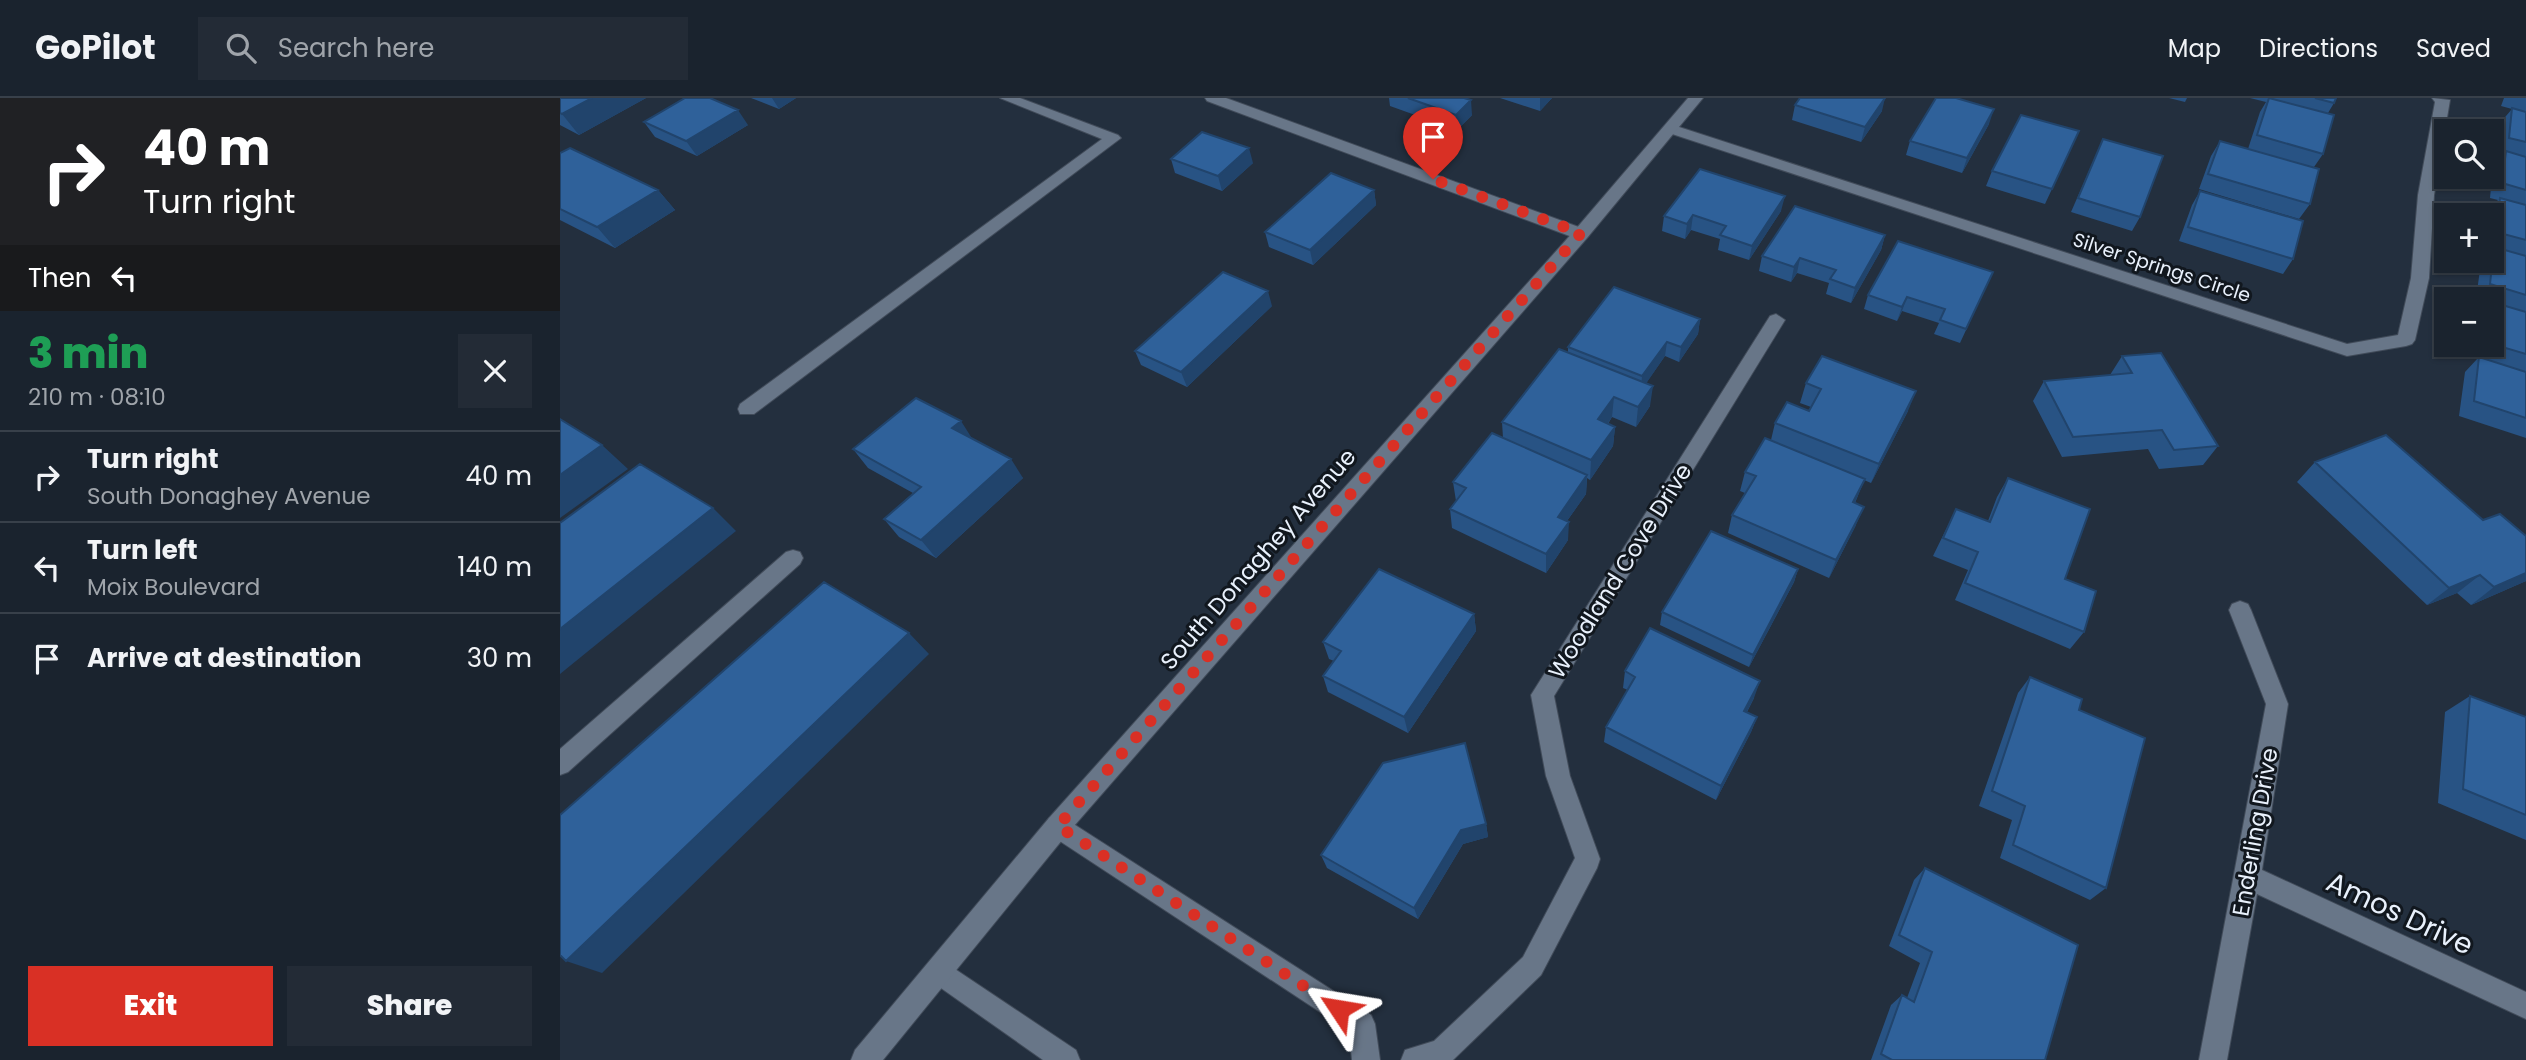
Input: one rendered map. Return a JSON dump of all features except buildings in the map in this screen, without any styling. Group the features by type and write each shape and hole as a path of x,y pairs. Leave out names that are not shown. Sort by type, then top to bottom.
{"street":[{"path":"747,409 1113,138 1007,98"},
{"path":"1212,98 1581,233"},
{"name":"South Donaghey Avenue","path":"864,1060 940,972 1058,826 1581,233 1696,98"},
{"name":"Silver Springs Circle","path":"1671,129 2347,350 2406,341 2420,278 2426,195 2443,100 2439,98"},
{"name":"Woodland Cove Drive","path":"1415,1060 1442,1052 1532,966 1588,859 1558,776 1542,695 1776,320"},
{"path":"560,764 793,558"},
{"name":"Enderling Drive","path":"2213,1060 2277,704 2240,610"},
{"path":"1058,826 1362,1024 1366,1060"},
{"name":"Amos Drive","path":"2248,877 2526,1006"},
{"path":"940,972 1066,1060"}],"route":[{"path":"1339,1009 1058,826 1581,233 1433,179"}]}
